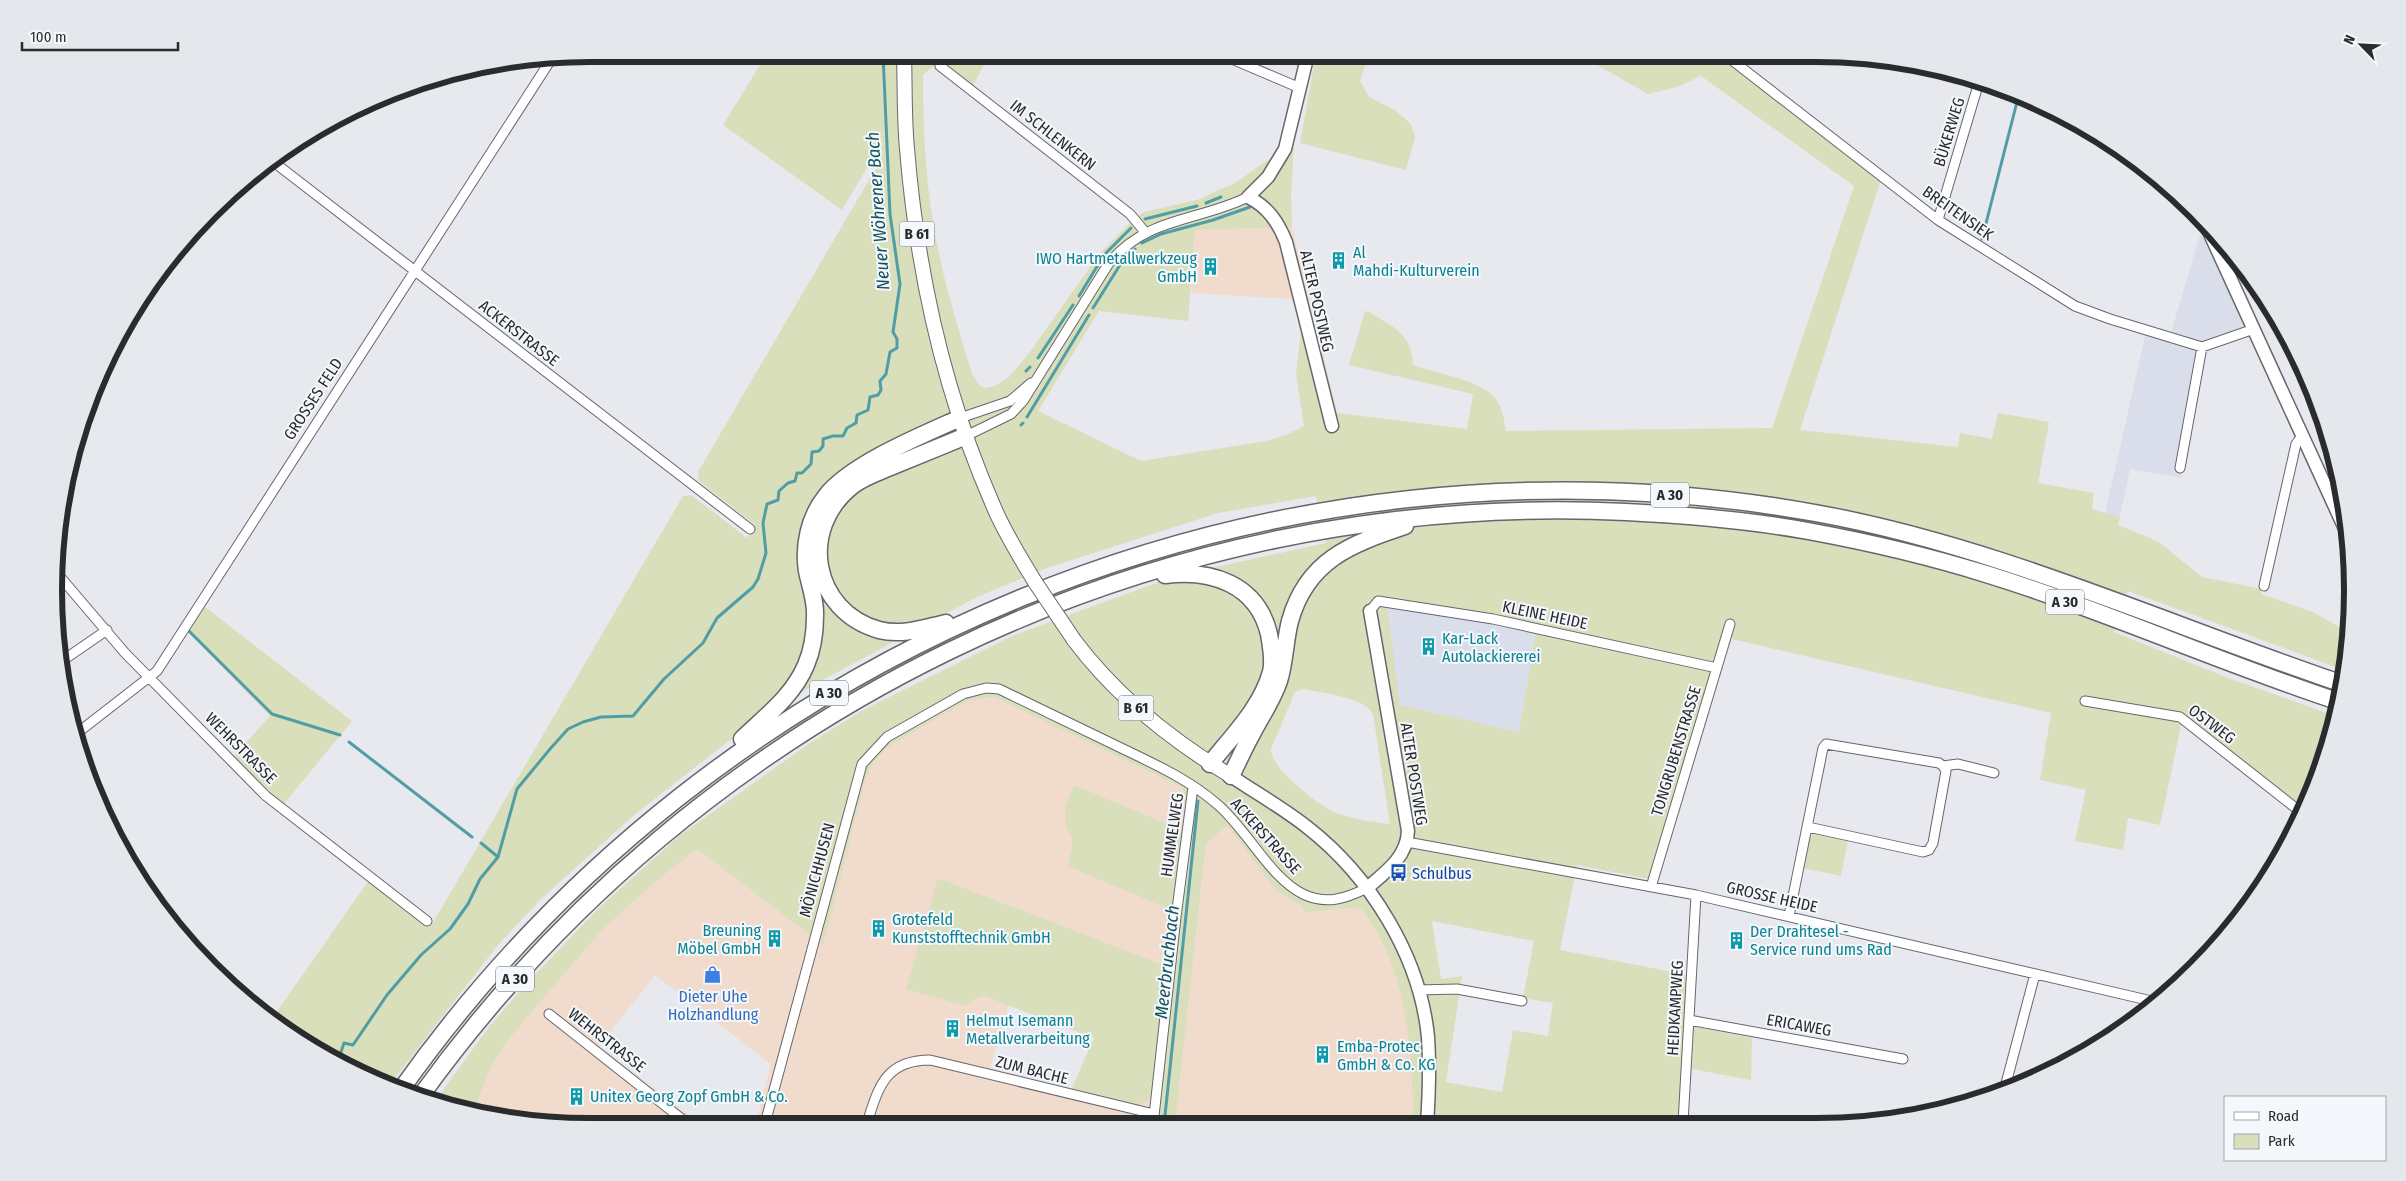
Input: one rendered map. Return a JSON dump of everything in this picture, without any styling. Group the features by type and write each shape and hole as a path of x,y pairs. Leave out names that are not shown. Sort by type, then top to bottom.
{"highway":[{"path":"693,785 790,693 806,664 813,639 816,615 806,554 808,532 815,514 826,496 858,469 960,418"},
{"path":"966,436 851,486 829,512 822,527 818,562 826,587 845,612 856,620 879,630 903,633 975,616"},
{"name":"A 30","path":"405,1084 455,1017 526,936 590,873 693,785 766,732 842,685 975,616 1087,571 1147,551 1225,530 1332,508 1434,496 1504,491 1573,490 1641,492 1725,499 1809,511 1897,530 1984,554 2335,681"},
{"name":"A 30","path":"425,1091 478,1022 550,941 620,871 710,796 762,758 837,710 912,668 1012,621 1102,586 1235,548 1290,536 1350,525 1436,515 1517,510 1670,514 1783,527 1901,550 1988,575 2332,699"},
{"path":"1231,776 1274,694 1280,678 1290,618 1299,597 1311,578 1331,558 1356,542 1436,515"},
{"path":"1120,581 1182,573 1202,573 1225,580 1246,595 1266,622 1272,647 1272,670 1263,694 1210,764"}],"main road":[{"name":"B 61","path":"904,62 906,147 915,221 940,352 966,436 993,506 1014,546 1050,606 1091,662 1136,708 1172,738 1231,776"}],"street":[{"path":"1239,62 1300,88"},
{"path":"966,436 1011,414 1023,401 1109,263 1120,249 1145,232 1175,220 1210,213 1248,197 1268,177 1280,159 1306,62"},
{"name":"BREITENSIEK","path":"1734,62 1938,220 2075,306 2110,320 2202,347"},
{"name":"GROSSES FELD","path":"81,730 150,678 162,663 548,65"},
{"name":"IM SCHLENKERN","path":"940,66 1130,214 1145,232"},
{"name":"BÜKERWEG","path":"1938,220 1977,88"},
{"name":"ACKERSTRASSE","path":"278,165 750,529"},
{"name":"ALTER POSTWEG","path":"1248,197 1268,211 1280,226 1286,242 1332,426"},
{"path":"2226,259 2254,329 2337,512"},
{"path":"2180,468 2202,347 2254,329"},
{"path":"960,418 1010,401 1039,376"},
{"path":"2264,586 2296,444 2302,436"},
{"name":"WEHRSTRASSE","path":"63,580 150,678 282,810 427,921"},
{"name":"KLEINE HEIDE","path":"1370,611 1378,602 1460,613 1717,668"},
{"name":"ALTER POSTWEG","path":"1367,888 1390,869 1407,842 1406,817 1370,611"},
{"name":"TONGRUBENSTRASSE","path":"1651,887 1730,624"},
{"path":"67,658 106,630"},
{"name":"ACKERSTRASSE","path":"986,688 1000,689 1170,772 1193,787 1217,804 1234,820 1294,889 1315,899 1327,901 1340,900 1367,888"},
{"name":"MÖNICHHUSEN","path":"766,1118 862,764 887,737 962,694 986,688"},
{"name":"OSTWEG","path":"2085,701 2180,717 2296,808"},
{"path":"1789,916 1823,748 1826,744 1913,758 1939,763 1944,766 1958,764 1994,772"},
{"path":"1808,827 1924,852 1929,850 1946,771 1944,766"},
{"path":"1231,776 1308,827 1343,858 1367,888 1388,921 1402,947 1418,990 1428,1037 1429,1070 1426,1118"},
{"name":"HUMMELWEG","path":"1153,1118 1193,787"},
{"name":"GROSSE HEIDE","path":"1407,842 1696,895 2148,1000"},
{"name":"HEIDKAMPWEG","path":"1683,1118 1696,895"},
{"path":"2006,1082 2035,974"},
{"path":"1418,990 1457,989 1522,1001"},
{"name":"WEHRSTRASSE","path":"549,1014 681,1118"},
{"name":"ERICAWEG","path":"1690,1020 1903,1059"},
{"name":"ZUM BACHE","path":"869,1118 880,1085 894,1068 904,1062 930,1060 1154,1114"}],"shaded area":[{"path":"1292,227 1310,300 1191,293 1195,230"},
{"path":"2201,230 2211,241 2252,328 2202,346 2170,336"},
{"path":"2146,332 2205,349 2181,478 2130,469 2120,517 2105,514"},
{"path":"1385,599 1461,609 1537,625 1519,732 1400,705"},
{"path":"994,697 1181,787 1186,796 1182,830 1074,785 1065,824 1072,839 1072,849 1067,866 1171,910 1166,966 938,878 971,1001 984,996 1009,1005 990,1067 1071,1090 1152,1096 1150,1118 757,1118 771,1064 655,975 599,1046 693,1118 556,1117 522,1114 476,1106 490,1069 506,1043 602,930 655,882 697,849 822,944 865,780 873,763 886,748 967,701"},
{"path":"1229,826 1275,889 1302,906 1304,912 1351,908 1363,910 1375,928 1395,972 1408,1022 1412,1064 1413,1118 1176,1118 1206,843"}],"green space":[{"path":"762,62 986,62 970,91 936,65 923,74 926,167 936,241 950,299 972,374 979,385 984,388 995,386 1009,377 1030,352 1100,253 1134,219 1144,212 1197,200 1237,182 1294,141 1291,194 1292,227 1195,230 1188,321 1099,311 1038,411 1141,461 1266,441 1286,435 1304,426 1296,374 1301,332 1318,334 1337,413 1467,429 1473,394 1349,365 1365,311 1374,314 1395,328 1405,338 1411,350 1413,365 1465,381 1484,389 1492,395 1500,407 1506,431 1772,428 1854,186 1701,76 1677,87 1648,94 1592,62 1728,62 1881,179 1800,430 1958,447 1960,433 1992,439 1998,413 2049,422 2038,483 2094,493 2092,509 2120,517 2118,525 2159,542 2202,577 2262,589 2261,594 2313,612 2342,628 2338,668 2128,591 2114,632 2228,678 2329,713 2303,793 2295,810 2182,721 2160,825 2128,818 2123,850 2075,841 2086,790 2040,780 2051,713 1723,637 1649,879 1577,865 1560,950 1688,975 1679,1118 1413,1118 1409,1040 1399,987 1378,935 1363,910 1351,908 1304,912 1302,906 1275,889 1228,826 1206,843 1176,1118 1150,1118 1152,1097 1139,1105 1071,1090 1094,1038 984,996 971,1001 966,1006 906,989 938,878 1166,966 1171,910 1067,866 1072,849 1072,839 1065,824 1065,807 1074,785 1182,830 1186,796 1181,787 994,697 967,701 886,748 873,763 865,780 823,945 697,849 655,882 602,930 506,1043 490,1069 476,1106 439,1096 489,1027 527,983 599,908 679,836 810,743 865,709 1012,636 1175,576 1326,543 1316,496 1218,513 1047,568 979,596 817,683 753,722 634,815 542,898 497,946 393,1080 326,1048 297,1030 275,1014 369,880 429,926 434,921 683,496 691,495 747,538 755,525 699,481 698,472 876,168 869,164 842,210 723,125","holes":["1386,599 1461,609 1537,625 1519,732 1400,705","1303,689 1361,703 1373,714 1390,824 1354,818 1326,808 1306,794 1278,766 1271,749 1295,692","1432,921 1534,941 1523,998 1553,1003 1548,1036 1513,1030 1502,1092 1446,1082 1462,976 1441,979"]},
{"path":"1315,62 1366,62 1360,81 1369,97 1395,110 1411,124 1415,138 1406,170 1300,143"},
{"path":"205,607 352,721 283,805 233,757 270,716 188,632"},
{"path":"1815,833 1848,840 1841,876 1803,868 1809,838"},
{"path":"1694,1027 1752,1038 1751,1080 1692,1069"}],"waterway":[{"name":"Neuer Wöhrener Bach","path":"340,1055 344,1043 353,1045 387,995 421,955 450,929 468,904 480,879 498,857 517,789 568,729 601,717 633,716 664,679 703,643 717,618 753,587 758,579 766,553 763,523 767,504 778,500 779,491 788,483 795,481 797,473 802,473 811,464 812,452 819,451 823,446 823,439 843,436 847,428 856,423 857,415 868,410 870,397 878,395 881,390 880,381 886,374 890,352 897,348 897,339 893,332 900,284 890,214 883,62"},
{"path":"1982,239 2017,103"},
{"path":"1206,203 1221,197"},
{"path":"1145,219 1197,206"},
{"path":"1142,243 1161,234 1213,220 1250,207"},
{"path":"1079,296 1104,255 1131,228"},
{"path":"1093,308 1120,265 1135,249"},
{"path":"1038,358 1073,305"},
{"path":"1027,417 1089,315"},
{"path":"1026,371 1030,367"},
{"path":"189,631 272,714 340,735"},
{"path":"349,742 472,837"},
{"name":"Meerbruchbach","path":"1165,1118 1198,801"},
{"path":"481,843 498,857"}],"place":[{"name":"Al Mahdi-Kulturverein","path":"1339,261"},
{"name":"IWO Hartmetallwerkzeug GmbH","path":"1211,267"},
{"name":"Kar-Lack Autolackiererei","path":"1428,647"},
{"name":"Schulbus","path":"1398,873"},
{"name":"Grotefeld Kunststofftechnik GmbH","path":"878,928"},
{"name":"Breuning Möbel GmbH","path":"775,939"},
{"name":"Der Drahtesel - Service rund ums Rad","path":"1736,940"},
{"name":"Dieter Uhe Holzhandlung","path":"713,974"},
{"name":"Helmut Isemann Metallverarbeitung","path":"952,1029"},
{"name":"Emba-Protec GmbH & Co. KG","path":"1323,1055"},
{"name":"Unitex Georg Zopf GmbH & Co.","path":"576,1096"}]}
